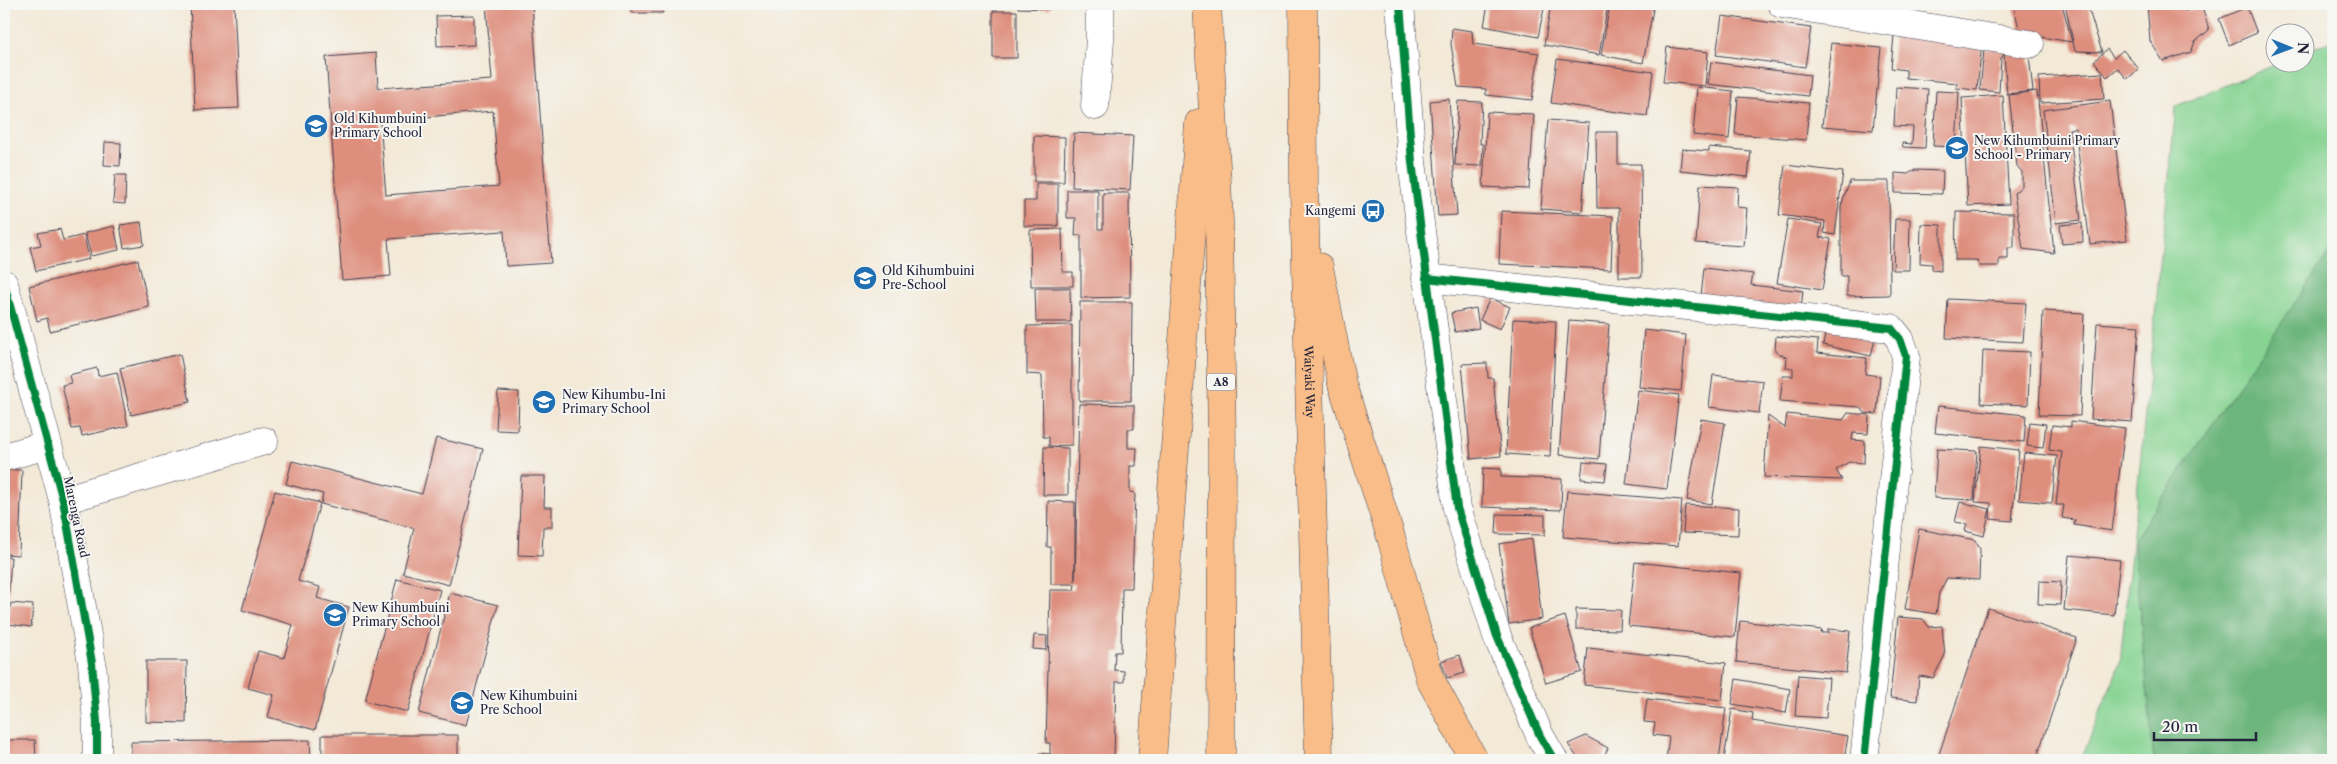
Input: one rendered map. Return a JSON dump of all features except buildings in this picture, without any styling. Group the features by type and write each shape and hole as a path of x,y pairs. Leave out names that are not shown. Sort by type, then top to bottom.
{"highway":[{"name":"Waiyaki Way","path":"1303,4 1304,189 1319,760"},
{"name":"A8","path":"1152,760 1207,10"},
{"name":"A8","path":"1207,10 1219,230 1222,448 1221,760"},
{"path":"1304,189 1342,384 1391,537 1430,679 1474,760"}],"street":[{"path":"1095,106 1100,39 1100,4"},
{"path":"1400,4 1412,162 1457,508 1497,636 1540,736 1554,760"},
{"path":"1782,4 2030,44"},
{"path":"1426,278 1891,328 1900,338 1906,356 1864,752"},
{"name":"Marenga Road","path":"4,284 63,500 92,663 97,722 97,760"},
{"path":"63,500 264,441"},
{"path":"4,457 47,445"}],"green space":[{"path":"2333,40 2333,760 2081,760 2120,663 2176,106 2264,69 2264,72 2314,72 2314,48"},
{"path":"2333,247 2333,760 2154,760 2133,541"}],"cycle path":[{"path":"1400,4 1412,162 1457,508 1497,636 1540,736 1554,760"},
{"path":"1426,278 1891,328 1900,339 1906,356 1865,752"},
{"path":"4,284 63,500 92,663 97,722 97,760"}],"place":[{"name":"Old Kihumbuini Primary School","path":"316,126"},
{"name":"New Kihumbuini Primary School - Primary","path":"1957,148"},
{"name":"Kangemi","path":"1373,211"},
{"name":"Old Kihumbuini Pre-School","path":"865,278"},
{"name":"New Kihumbu-Ini Primary School","path":"544,402"},
{"name":"New Kihumbuini Primary School","path":"335,615"},
{"name":"New Kihumbuini Pre School","path":"462,703"}]}
